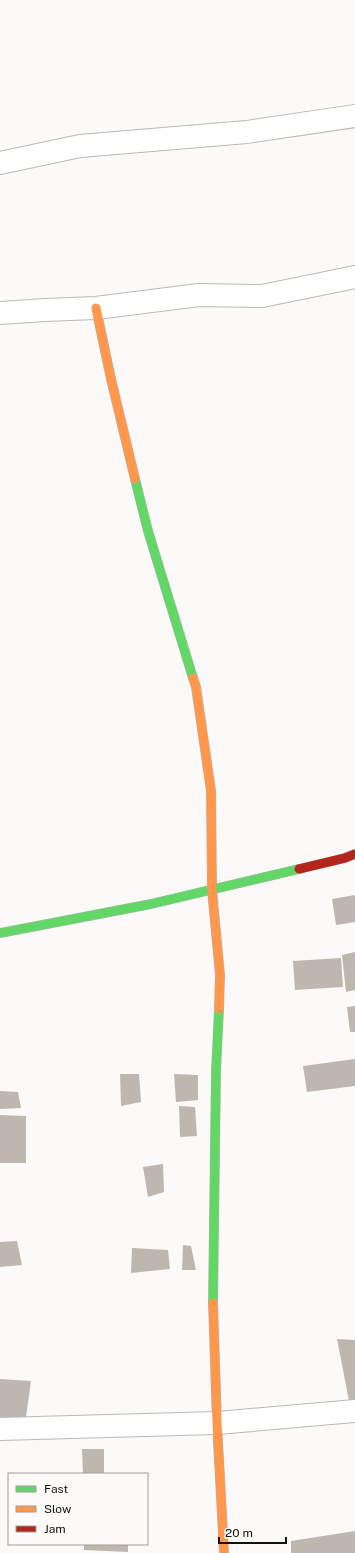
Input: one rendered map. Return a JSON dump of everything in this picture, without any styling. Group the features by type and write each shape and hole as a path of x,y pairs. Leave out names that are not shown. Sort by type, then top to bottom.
{"street":[{"path":"0,163 80,146 247,132 355,116"},
{"path":"0,313 96,308 199,295 262,296 355,277"},
{"path":"96,308 111,379 148,531 196,687 211,792 212,890 220,975 216,1071 213,1290 217,1423 224,1553"},
{"path":"0,933 151,904 345,858 355,854"},
{"path":"0,1429 217,1423 355,1411"}],"building":[{"path":"355,895 355,922 336,925 332,899"},
{"path":"355,952 355,990 346,992 342,955"},
{"path":"341,958 343,987 295,990 293,961"},
{"path":"355,1006 355,1032 350,1032 347,1007"},
{"path":"355,1059 355,1086 307,1092 303,1066"},
{"path":"120,1074 139,1074 141,1102 121,1106"},
{"path":"174,1074 198,1075 198,1100 176,1102"},
{"path":"0,1091 18,1092 21,1108 0,1109"},
{"path":"179,1106 195,1107 197,1136 180,1137"},
{"path":"0,1115 26,1116 26,1163 0,1163"},
{"path":"163,1164 164,1192 148,1197 143,1167"},
{"path":"17,1241 22,1265 0,1267 0,1242"},
{"path":"183,1245 191,1246 196,1270 182,1270"},
{"path":"132,1248 168,1250 170,1269 131,1273"},
{"path":"337,1339 355,1340 355,1399 349,1401"},
{"path":"0,1379 31,1381 26,1417 0,1418"},
{"path":"82,1449 104,1449 104,1473 83,1473"},
{"path":"355,1531 355,1553 291,1553 291,1541"},
{"path":"84,1545 128,1545 128,1552 84,1550"}],"traffic: fast":[{"path":"135,479 148,531 193,678"},
{"path":"0,933 151,904 299,869"},
{"path":"213,1303 216,1071 219,1009"}],"traffic: slow":[{"path":"96,308 135,479"},
{"path":"193,678 196,687 211,791 212,890 220,975 219,1009"},
{"path":"213,1303 217,1423 224,1553"}],"traffic: jam":[{"path":"299,869 345,858 355,854"}]}
